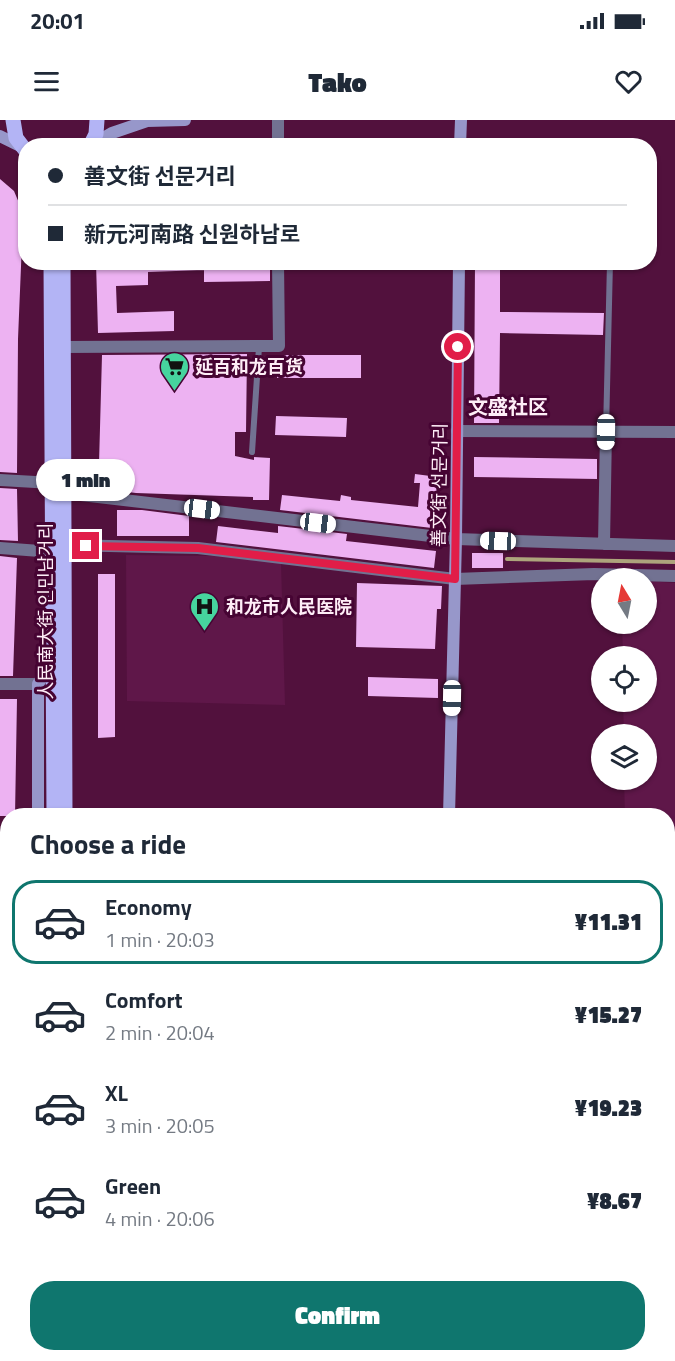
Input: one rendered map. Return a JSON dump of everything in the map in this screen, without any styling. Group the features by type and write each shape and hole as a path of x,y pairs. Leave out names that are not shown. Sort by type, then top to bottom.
{"main road":[{"path":"13,120 18,141"},
{"path":"94,138 98,120"},
{"name":"人民南大街 인민남거리","path":"51,270 65,808"},
{"name":"人民南大街 인민남거리","path":"58,488 63,270"},
{"name":"人民南大街 인민남거리","path":"54,808 53,660 58,549"}],"street":[{"path":"104,138 146,121 185,120"},
{"path":"278,120 278,138"},
{"path":"460,120 460,138"},
{"path":"0,136 18,146"},
{"path":"63,347 279,346 278,270"},
{"name":"善文街 선문거리","path":"449,808 458,431 459,270"},
{"path":"458,431 675,432"},
{"path":"604,544 606,432"},
{"path":"0,480 456,539 675,546"},
{"path":"0,548 198,548 455,579 594,574 675,576"},
{"name":"人民南大街 인민남거리","path":"38,808 38,684 53,660"},
{"path":"0,684 38,684"}],"lane":[{"path":"606,432 610,270"},
{"path":"252,452 259,346"}],"shaded area":[{"name":"和龙市人民医院","path":"126,555 213,556 281,563 285,705 127,701"},
{"path":"657,582 675,583 675,808 625,808 624,790 657,790 657,724 624,724 623,712 657,712 657,646 623,646 622,634 657,634"}],"building":[{"path":"0,179 14,191 18,200 18,270 21,270 17,473 0,472"},
{"path":"96,270 204,270 148,272 148,285 116,286 117,313 174,311 174,331 98,333"},
{"path":"204,270 270,270 270,281 204,282"},
{"path":"475,270 500,270 500,312 604,313 603,335 500,333 499,423 474,423"},
{"name":"延百和龙百货","path":"247,354 246,432 235,432 235,456 254,460 254,457 270,458 269,500 253,500 253,497 136,493 112,490 104,483 100,476 99,464 102,355"},
{"path":"277,355 361,355 361,378 277,378"},
{"path":"276,416 347,418 346,437 275,435"},
{"path":"474,457 597,459 597,479 474,477"},
{"path":"415,474 438,477 432,528 280,510 282,495 340,501 341,495 351,497 351,500 418,507 420,483 414,483"},
{"path":"0,488 17,489 18,541 0,540"},
{"path":"117,510 142,510 189,516 189,536 117,536"},
{"path":"218,526 278,533 278,526 347,534 346,541 436,551 434,568 216,542"},
{"path":"472,553 503,553 503,568 472,568"},
{"path":"0,556 17,558 13,676 0,676"},
{"path":"98,574 115,574 115,737 98,738"},
{"path":"357,583 442,586 441,609 437,609 435,649 356,647"},
{"path":"368,677 438,679 438,698 368,696"},
{"path":"0,699 17,699 15,808 0,808"}],"waterway":[{"path":"507,559 675,562"}],"place":[{"name":"延百和龙百货","path":"174,392"},
{"name":"和龙市人民医院","path":"205,632"}],"district":[{"name":"文盛社区","path":"508,406"}],"route":[{"path":"86,546 198,548 455,579 458,347"}]}
